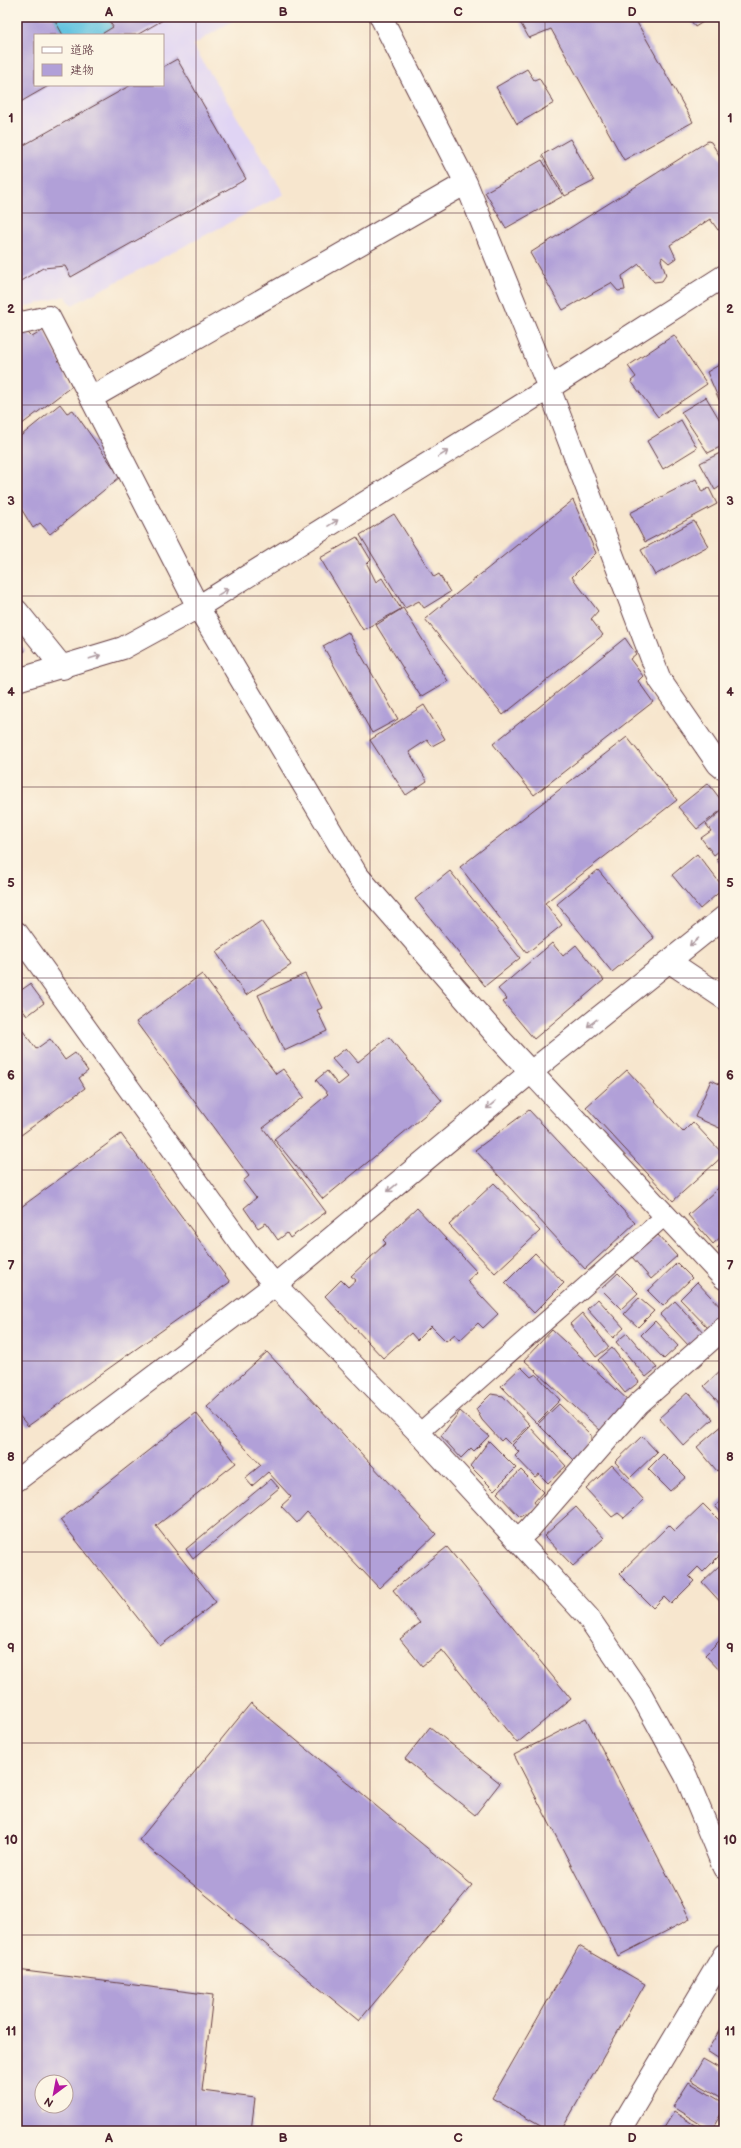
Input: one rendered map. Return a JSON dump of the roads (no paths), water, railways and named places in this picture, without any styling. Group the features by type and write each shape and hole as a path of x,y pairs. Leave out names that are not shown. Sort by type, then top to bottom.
{"street":[{"path":"381,17 466,183 549,388 660,680 718,764 724,769"},
{"path":"91,398 466,183"},
{"path":"17,680 63,668 123,648 198,607 549,388 724,276"},
{"path":"17,324 49,317 198,607 356,875 498,1037 724,1278"},
{"path":"17,611 63,668"},
{"path":"17,1480 275,1286 531,1072 670,962 724,917"},
{"path":"17,933 247,1252 275,1286 419,1432 588,1617 642,1696 686,1776 724,1868"},
{"path":"670,962 724,998"},
{"path":"517,1540 529,1529 638,1404 724,1328"},
{"path":"619,2131 724,1955"}],"lane":[{"path":"419,1432 666,1215"}],"water":[{"path":"53,17 107,17 113,27 102,34 62,34"}]}
